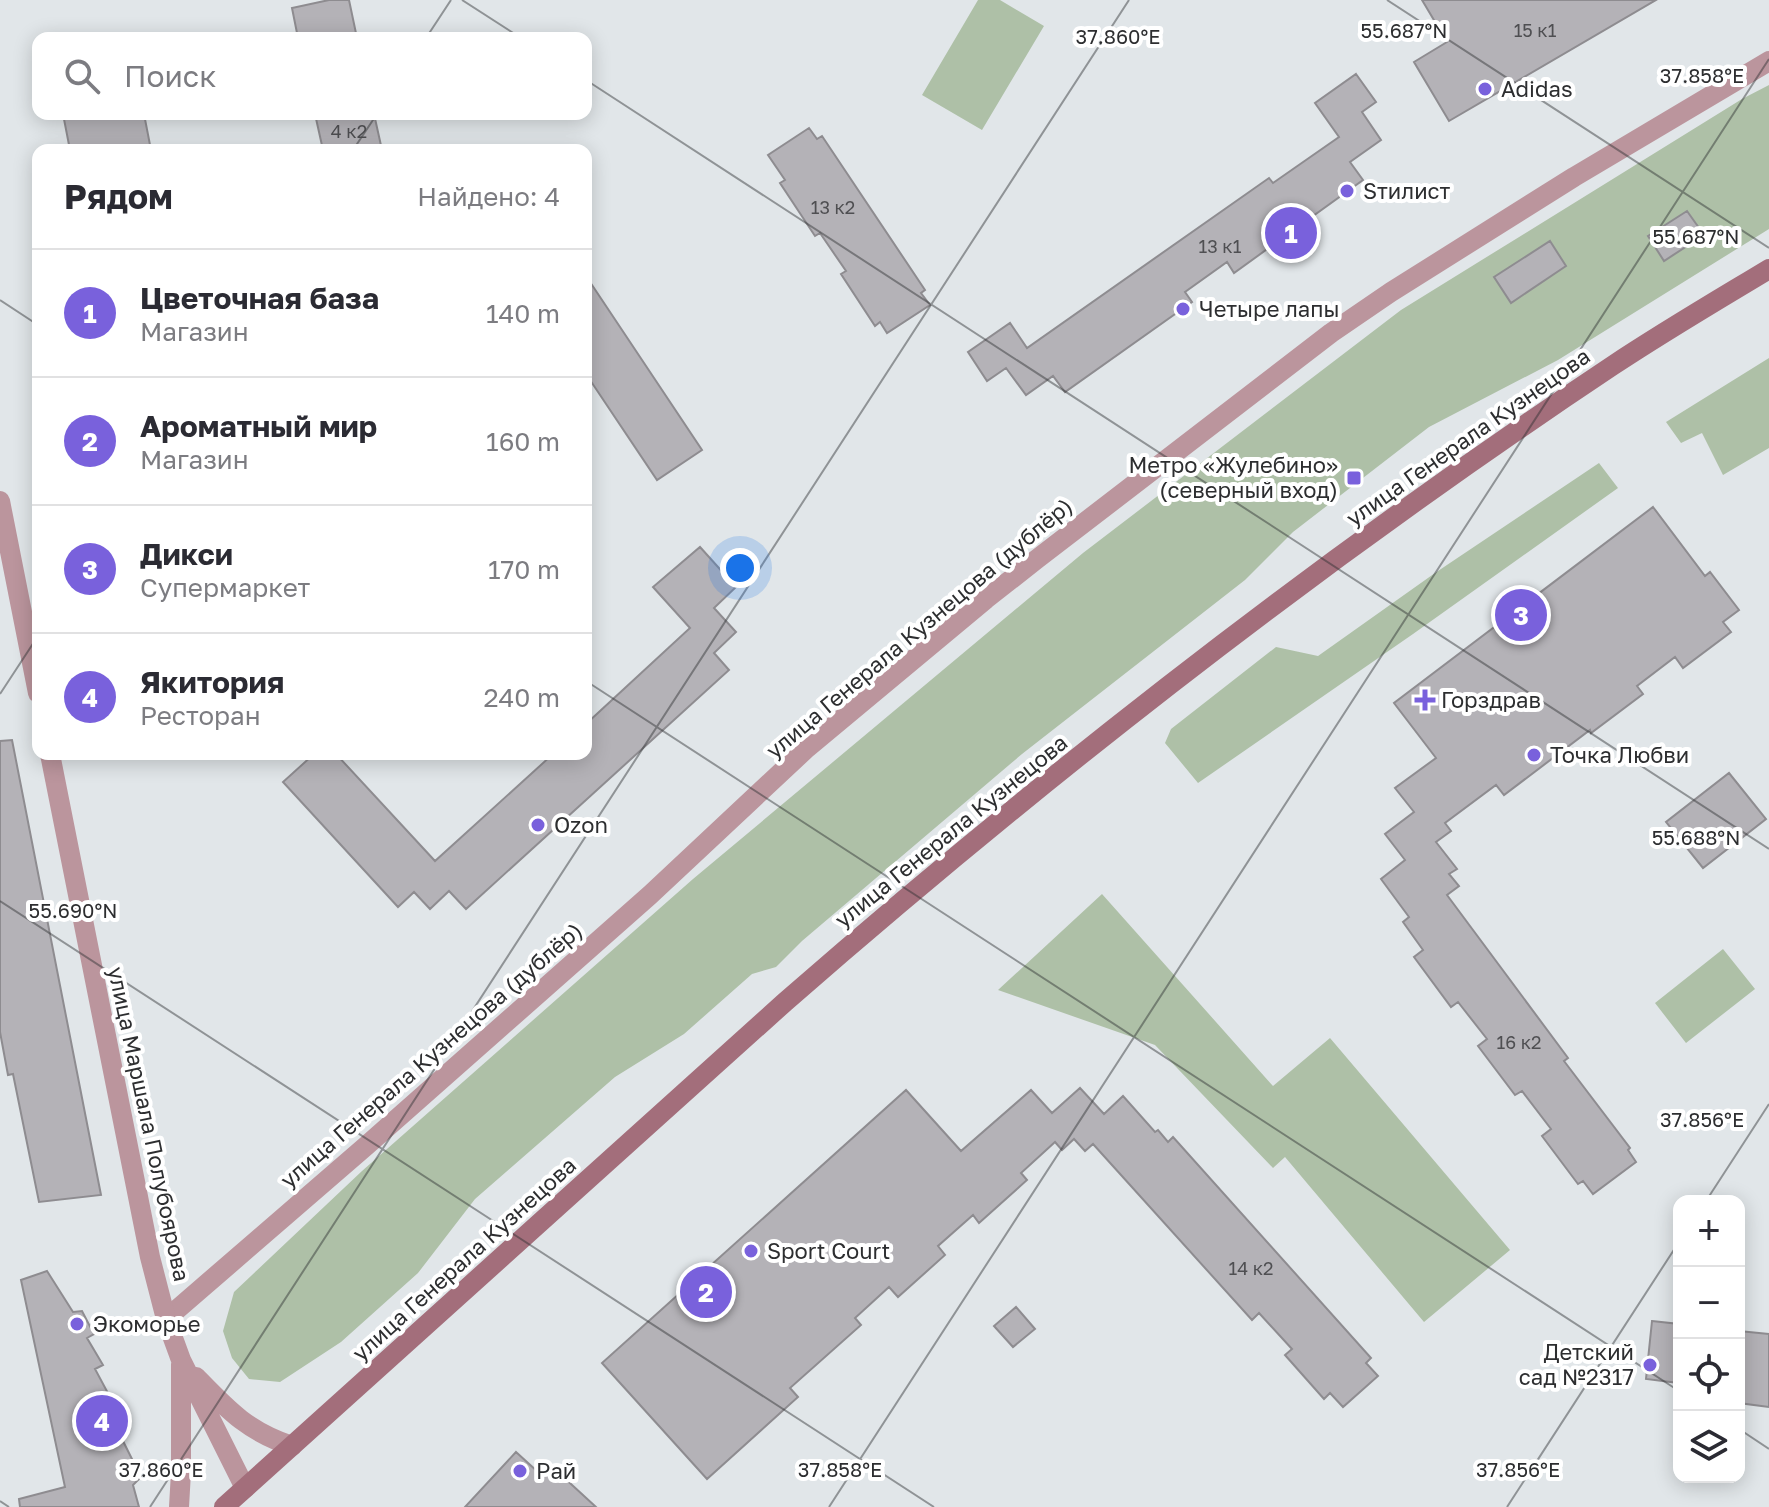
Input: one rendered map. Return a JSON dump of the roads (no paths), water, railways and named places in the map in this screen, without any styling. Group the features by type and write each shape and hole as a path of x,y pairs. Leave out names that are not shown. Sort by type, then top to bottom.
{"main road":[{"name":"улица Генерала Кузнецова","path":"224,1507 785,1002 876,923 1121,723 1270,607 1433,488 1614,365 1769,269"}],"street":[{"name":"улица Генерала Кузнецова (дублёр)","path":"166,1319 637,907 807,748 1037,559 1331,333 1391,292 1574,177 1769,61"},
{"path":"0,501 32,663"},
{"name":"улица Маршала Полубоярова","path":"51,760 150,1257 166,1319 181,1360 245,1488"},
{"path":"181,1360 241,1421 259,1433 292,1446"},
{"path":"179,1507 181,1360"}],"place":[{"name":"Adidas","path":"1485,89"},
{"name":"Sтилист","path":"1347,191"},
{"name":"Цветочная база","path":"1291,233"},
{"name":"Четыре лапы","path":"1183,309"},
{"name":"Метро «Жулебино» (северный вход)","path":"1354,478"},
{"name":"Дикси","path":"1521,615"},
{"name":"Горздрав","path":"1425,700"},
{"name":"Точка Любви","path":"1534,755"},
{"name":"Ozon","path":"538,825"},
{"name":"Sport Court","path":"751,1251"},
{"name":"Ароматный мир","path":"706,1292"},
{"name":"Экоморье","path":"77,1324"},
{"name":"Детский сад №2317","path":"1650,1365"},
{"name":"Якитория","path":"102,1421"},
{"name":"Рай","path":"520,1471"}]}
